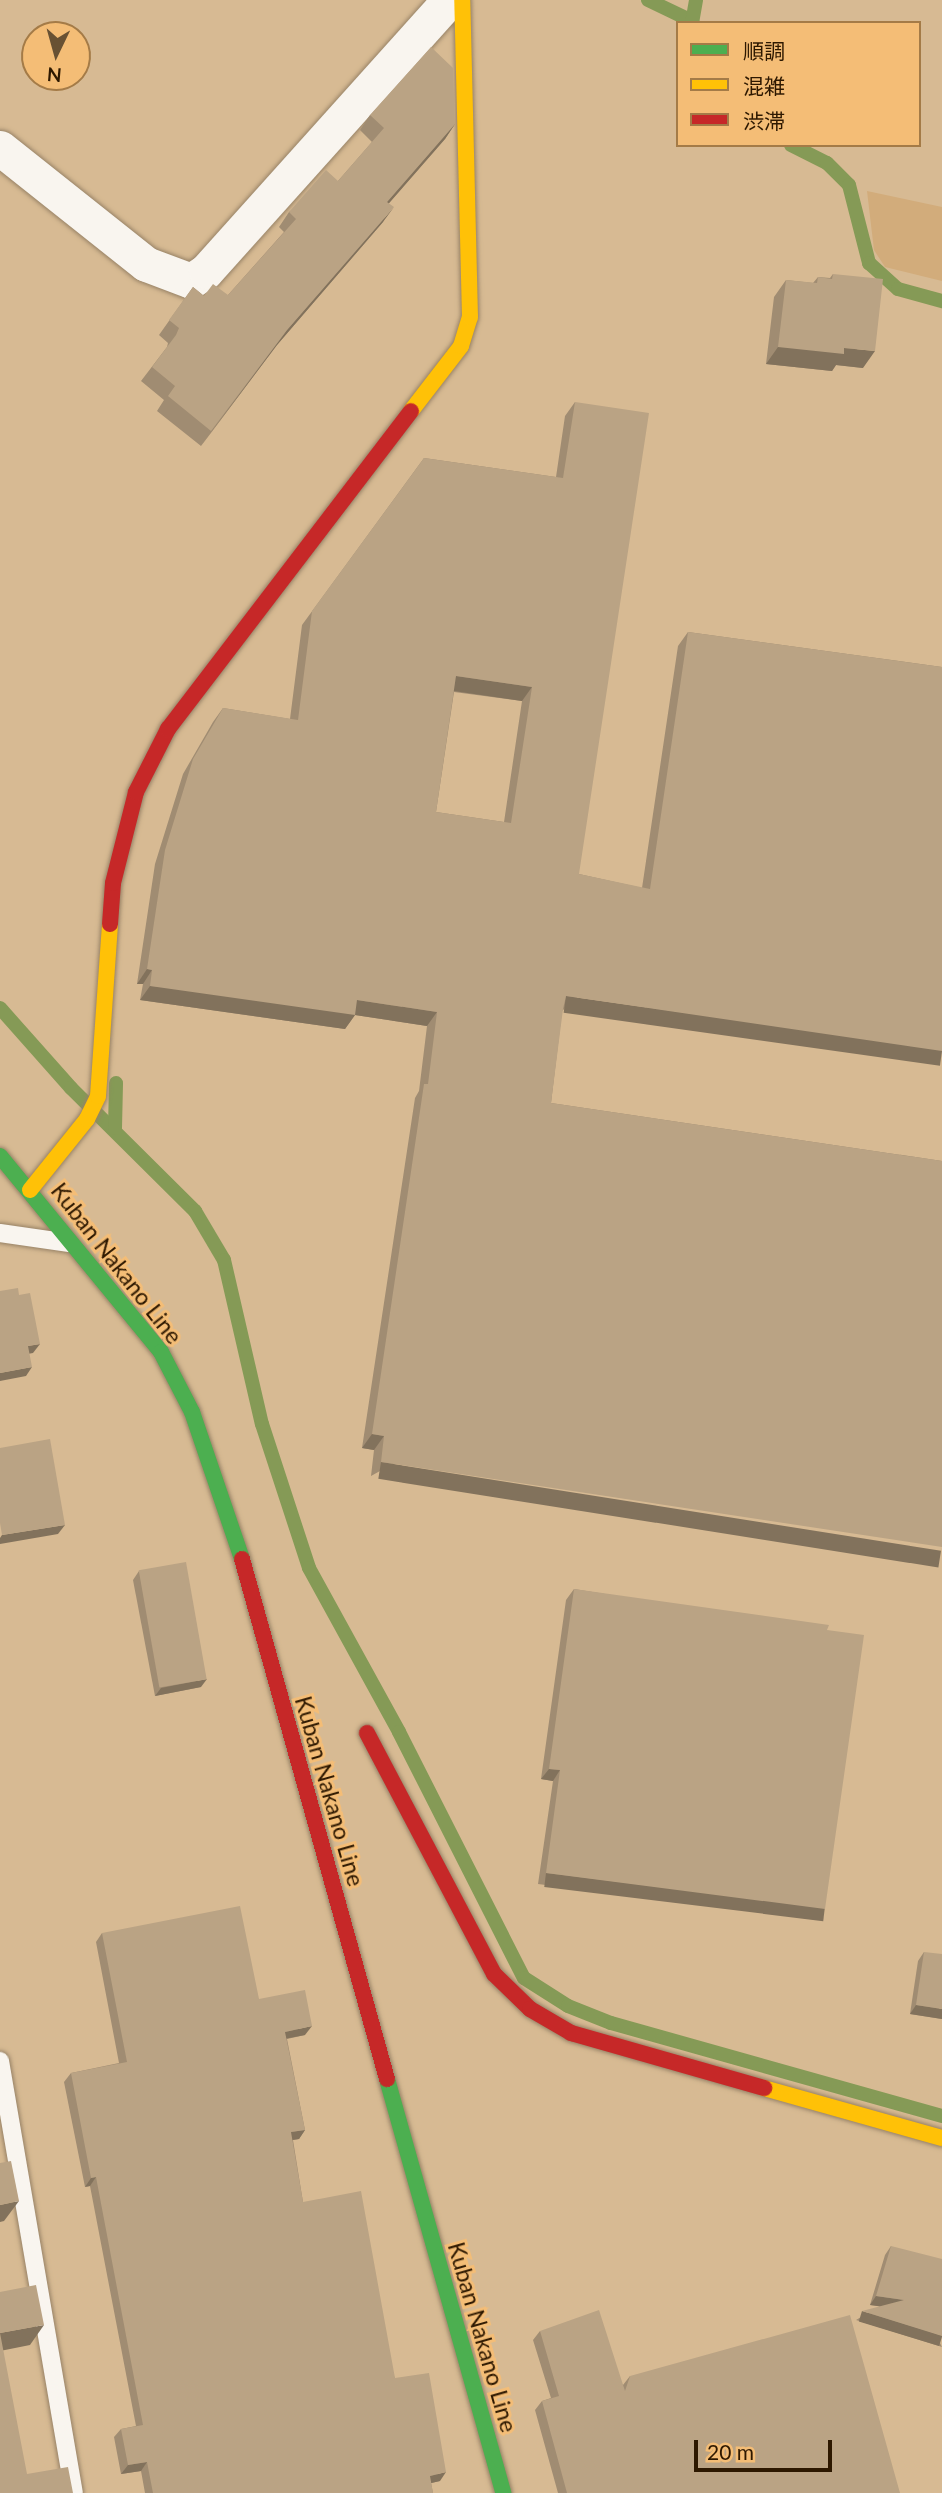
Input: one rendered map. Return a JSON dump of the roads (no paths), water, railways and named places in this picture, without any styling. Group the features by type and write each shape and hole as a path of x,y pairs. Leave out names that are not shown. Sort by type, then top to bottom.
{"street":[{"path":"0,148 146,264 191,281 206,271 449,0"},
{"path":"30,1190 87,1119 98,1096 113,883 136,792 168,729 234,637 461,346 470,317 471,259 462,0"},
{"name":"Kuban Nakano Line","path":"0,1156 78,1245 161,1352 191,1412 226,1504 503,2493"},
{"path":"367,1733 494,1974 530,2009 571,2033 611,2046 942,2138"}],"lane":[{"path":"0,1233 78,1245"},
{"path":"0,2061 75,2493"}],"waterway":[{"path":"648,0 692,21"},
{"path":"692,21 696,0"},
{"path":"795,147 827,163 849,185 869,263 898,289 942,301"},
{"path":"0,1008 71,1088 195,1211 224,1260 262,1424 309,1568 399,1732 524,1978 568,2006 611,2023 942,2116"},
{"path":"115,1128 116,1083"}]}
